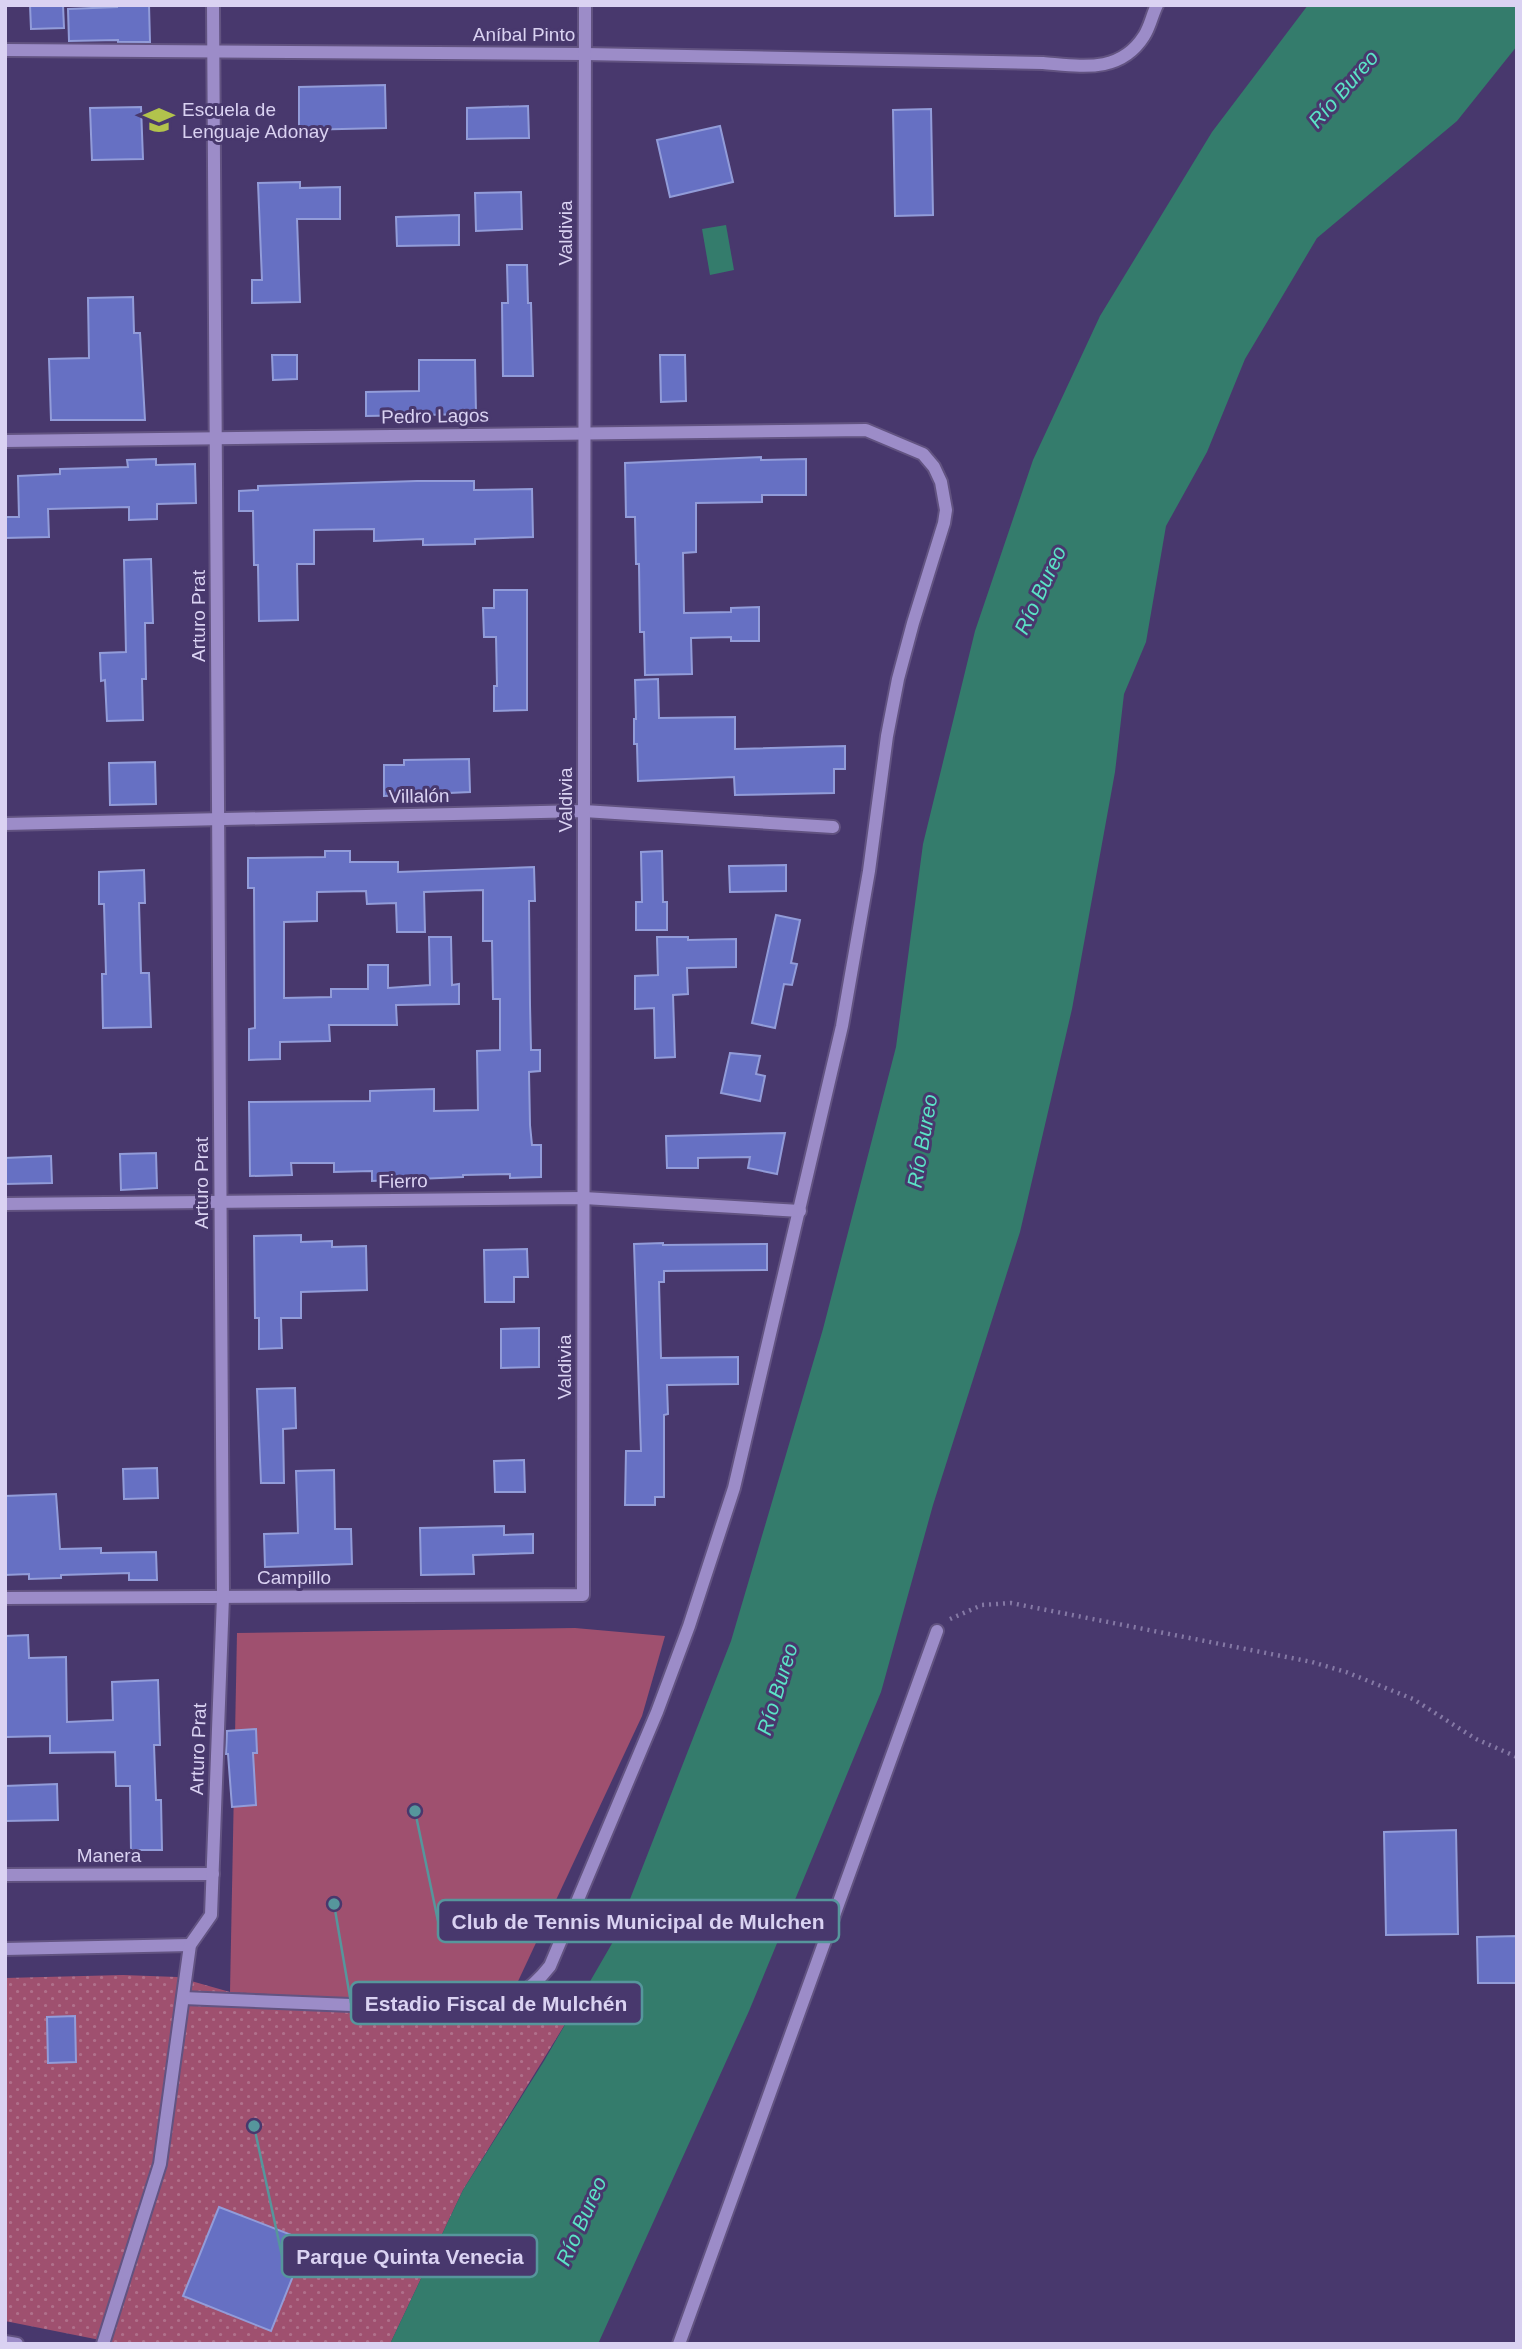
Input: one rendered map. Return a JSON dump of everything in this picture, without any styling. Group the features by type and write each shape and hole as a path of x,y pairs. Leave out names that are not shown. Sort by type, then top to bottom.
{"street":[{"name":"Arturo Prat","path":"103,2344 160,2164 190,1945 211,1915 213,1874 223,1597 213,5"},
{"name":"Valdivia","path":"583,1595 585,5"},
{"name":"Aníbal Pinto","path":"5,50 585,54 1043,63 1083,67 1105,66 1128,54 1145,35 1157,5"},
{"name":"Pedro Lagos","path":"5,441 866,430 923,454 934,467 941,482 946,510 898,679 856,947 831,1078 800,1211"},
{"name":"Villalón","path":"5,824 584,811 833,827"},
{"name":"Fierro","path":"5,1204 584,1198 800,1211"},
{"path":"183,1998 472,2010 500,2005 514,1999 539,1980 550,1966 657,1712 709,1569 734,1488 800,1211"},
{"name":"Campillo","path":"5,1598 583,1595"},
{"path":"679,2344 937,1631"},
{"name":"Manera","path":"5,1875 213,1874"},
{"path":"5,1949 190,1945"},
{"path":"5,2342 17,2344"}],"path":[{"path":"937,1631 950,1619 965,1611 982,1605 1011,1603 1312,1662 1346,1671 1402,1694 1446,1718 1476,1739 1517,1756"}],"shaded area":[{"path":"575,1628 665,1636 642,1716 506,2007 230,1992 237,1633"},
{"path":"123,1975 177,1977 230,1992 506,2007 575,2008 463,2190 390,2344 120,2344 5,2321 5,1978"}],"water":[{"name":"Río Bureo","path":"1308,5 1517,5 1517,46 1457,121 1317,238 1245,359 1207,452 1166,526 1146,642 1124,694 1115,772 1072,1009 1020,1232 933,1505 881,1692 749,2011 598,2344 390,2344 463,2190 544,2061 614,1940 731,1641 823,1329 896,1047 923,844 975,631 1033,460 1100,316 1212,132"},
{"path":"726,225 734,270 710,275 702,229"}],"building":[{"path":"30,5 63,5 64,28 31,29"},
{"path":"149,5 150,42 69,41 68,9"},
{"path":"385,85 386,128 299,130 299,87"},
{"path":"528,106 529,138 467,139 467,108"},
{"path":"141,107 143,159 92,160 90,108"},
{"path":"931,109 933,215 895,216 893,110"},
{"path":"720,126 733,182 670,197 657,140"},
{"path":"300,182 300,188 340,187 340,219 297,219 300,302 252,303 252,280 262,280 258,183"},
{"path":"521,192 522,229 476,231 475,193"},
{"path":"459,215 459,245 397,246 396,217"},
{"path":"507,265 527,265 533,376 503,376 502,303 508,303"},
{"path":"133,297 134,333 140,333 145,420 51,420 49,359 89,358 88,298"},
{"path":"272,355 297,355 297,379 273,380"},
{"path":"660,355 685,355 686,401 661,402"},
{"path":"419,360 475,360 476,414 366,416 366,392 419,391"},
{"path":"761,457 761,460 806,459 806,495 762,495 762,502 696,503 696,552 683,553 684,613 731,612 731,608 759,607 759,641 731,641 731,637 691,638 692,674 645,675 644,632 640,632 635,517 626,517 625,463"},
{"path":"156,459 156,465 195,464 196,503 157,504 157,519 129,520 129,507 48,509 49,537 5,538 5,517 19,517 18,476 60,474 60,469 128,467 127,460"},
{"path":"474,481 474,490 532,489 533,537 475,539 475,544 423,545 423,539 374,541 374,529 314,530 314,564 297,564 298,620 259,621 253,511 239,511 239,491 258,490 258,486"},
{"path":"151,559 153,623 145,623 146,679 142,679 143,720 107,721 105,680 101,681 100,653 126,652 124,560"},
{"path":"494,590 527,590 527,710 494,711 494,686 497,686 496,637 484,637 483,608 494,608"},
{"path":"658,679 659,718 735,717 735,749 845,746 845,769 834,769 834,793 735,795 734,777 638,781 637,744 634,744 635,680"},
{"path":"469,759 470,792 384,796 384,765 404,765 404,760"},
{"path":"155,762 156,804 110,805 109,763"},
{"path":"325,851 350,851 350,862 398,862 398,872 534,867 535,901 529,901 531,1050 540,1050 540,1071 529,1072 530,1125 532,1145 541,1145 541,1177 510,1178 510,1174 463,1175 372,1181 372,1171 334,1172 334,1163 291,1163 292,1175 250,1176 249,1102 370,1101 370,1091 434,1089 434,1111 478,1110 477,1051 500,1050 500,999 493,999 492,941 483,941 483,890 424,892 425,932 397,932 396,903 367,904 366,891 317,892 317,921 284,922 284,998 331,997 331,989 368,989 368,965 388,965 388,988 430,985 429,937 451,937 452,985 459,984 459,1004 396,1005 397,1025 329,1025 330,1041 280,1042 280,1059 249,1060 249,1029 255,1028 254,888 248,888 248,858 325,857"},
{"path":"662,851 663,902 667,902 667,930 636,930 636,902 642,902 641,852"},
{"path":"786,865 786,891 730,892 729,866"},
{"path":"144,870 145,903 139,903 141,973 149,973 151,1027 103,1028 102,974 106,974 104,904 99,904 99,872"},
{"path":"776,915 800,920 791,963 797,964 792,985 784,984 775,1028 752,1023"},
{"path":"657,937 688,937 688,940 736,939 736,967 687,968 688,994 673,995 675,1057 655,1058 654,1008 635,1009 635,976 658,975"},
{"path":"730,1053 760,1056 756,1074 765,1076 760,1101 721,1093"},
{"path":"785,1133 777,1174 748,1168 750,1157 698,1158 698,1168 667,1168 666,1136"},
{"path":"156,1153 157,1188 121,1190 120,1154"},
{"path":"51,1156 52,1183 5,1184 5,1158"},
{"path":"301,1235 301,1242 332,1241 332,1247 366,1246 367,1290 301,1292 301,1318 281,1318 282,1348 259,1349 259,1318 255,1318 254,1236"},
{"path":"634,1244 767,1244 767,1270 664,1271 664,1282 659,1282 661,1358 738,1357 738,1384 667,1385 668,1414 664,1415 664,1497 655,1497 655,1505 625,1505 626,1451 641,1451"},
{"path":"527,1249 528,1277 514,1277 514,1302 485,1302 484,1250"},
{"path":"539,1328 539,1367 501,1368 501,1329"},
{"path":"295,1388 296,1428 283,1429 284,1483 261,1483 257,1389"},
{"path":"524,1460 525,1492 495,1492 494,1461"},
{"path":"157,1468 158,1498 124,1499 123,1469"},
{"path":"334,1470 335,1529 351,1529 352,1564 265,1567 264,1534 298,1533 296,1471"},
{"path":"56,1494 60,1549 101,1548 101,1553 156,1552 157,1580 129,1580 129,1573 29,1579 29,1574 5,1575 5,1496"},
{"path":"504,1526 504,1535 533,1534 533,1553 473,1555 474,1574 421,1575 420,1528"},
{"path":"28,1635 29,1658 66,1657 67,1722 113,1720 112,1682 158,1680 160,1745 154,1745 156,1800 161,1800 162,1850 131,1850 130,1786 116,1786 115,1752 50,1753 50,1736 5,1737 5,1636"},
{"path":"256,1729 257,1753 253,1753 256,1805 232,1807 226,1754 227,1731"},
{"path":"57,1784 58,1820 5,1821 5,1786"},
{"path":"1456,1830 1458,1934 1386,1935 1384,1832"},
{"path":"1517,1936 1517,1983 1478,1983 1477,1937"},
{"path":"75,2016 76,2062 48,2063 47,2017"},
{"path":"219,2207 307,2241 271,2331 183,2296"}],"place":[{"name":"Escuela de Lenguaje Adonay","path":"159,120"},
{"name":"Club de Tennis Municipal de Mulchen","path":"415,1811"},
{"name":"Estadio Fiscal de Mulchén","path":"334,1904"},
{"name":"Parque Quinta Venecia","path":"254,2126"}]}
